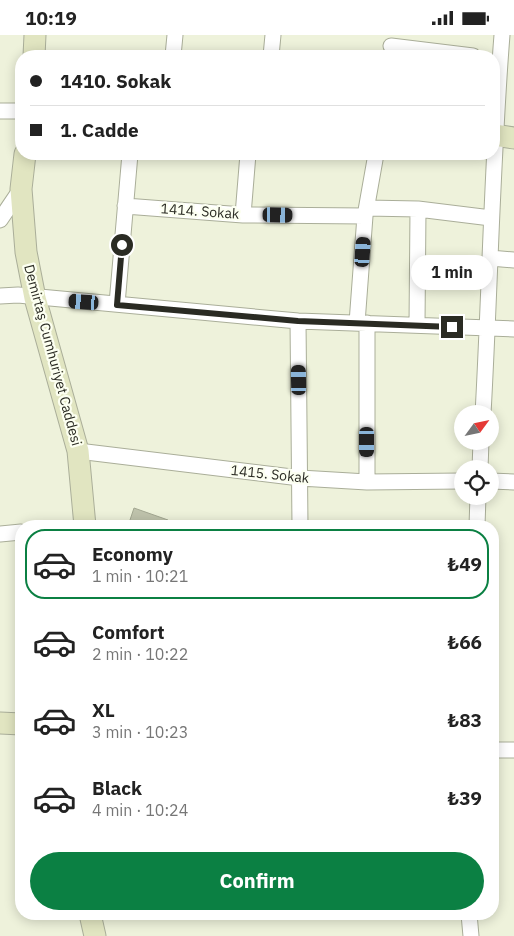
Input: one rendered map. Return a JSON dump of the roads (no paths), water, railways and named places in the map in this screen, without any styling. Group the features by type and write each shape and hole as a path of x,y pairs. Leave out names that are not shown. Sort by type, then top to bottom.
{"main road":[{"path":"35,50 36,35"},
{"name":"Demirtaş Cumhuriyet Caddesi","path":"24,160 20,189 26,252 35,298 78,451 84,520"},
{"path":"0,723 15,724"},
{"path":"91,920 95,936"}],"street":[{"path":"174,50 175,35"},
{"path":"272,50 273,35"},
{"path":"499,50 502,35"},
{"path":"391,46 424,50"},
{"path":"0,111 15,111"},
{"path":"500,117 501,136"},
{"path":"117,305 129,160"},
{"path":"243,215 248,160"},
{"path":"367,482 362,323 366,212 375,160"},
{"path":"484,405 491,218 498,160"},
{"path":"0,220 20,189"},
{"name":"1414. Sokak","path":"125,205 243,215 418,209 491,218"},
{"path":"417,325 418,209"},
{"path":"490,258 514,260"},
{"path":"0,296 18,295 298,321 514,329"},
{"path":"298,321 300,520"},
{"name":"1415. Sokak","path":"78,451 300,478 367,482 454,481"},
{"path":"499,481 514,482"},
{"path":"477,520 478,505"},
{"path":"0,534 15,533"},
{"path":"499,750 514,750"},
{"path":"470,920 471,936"}]}
